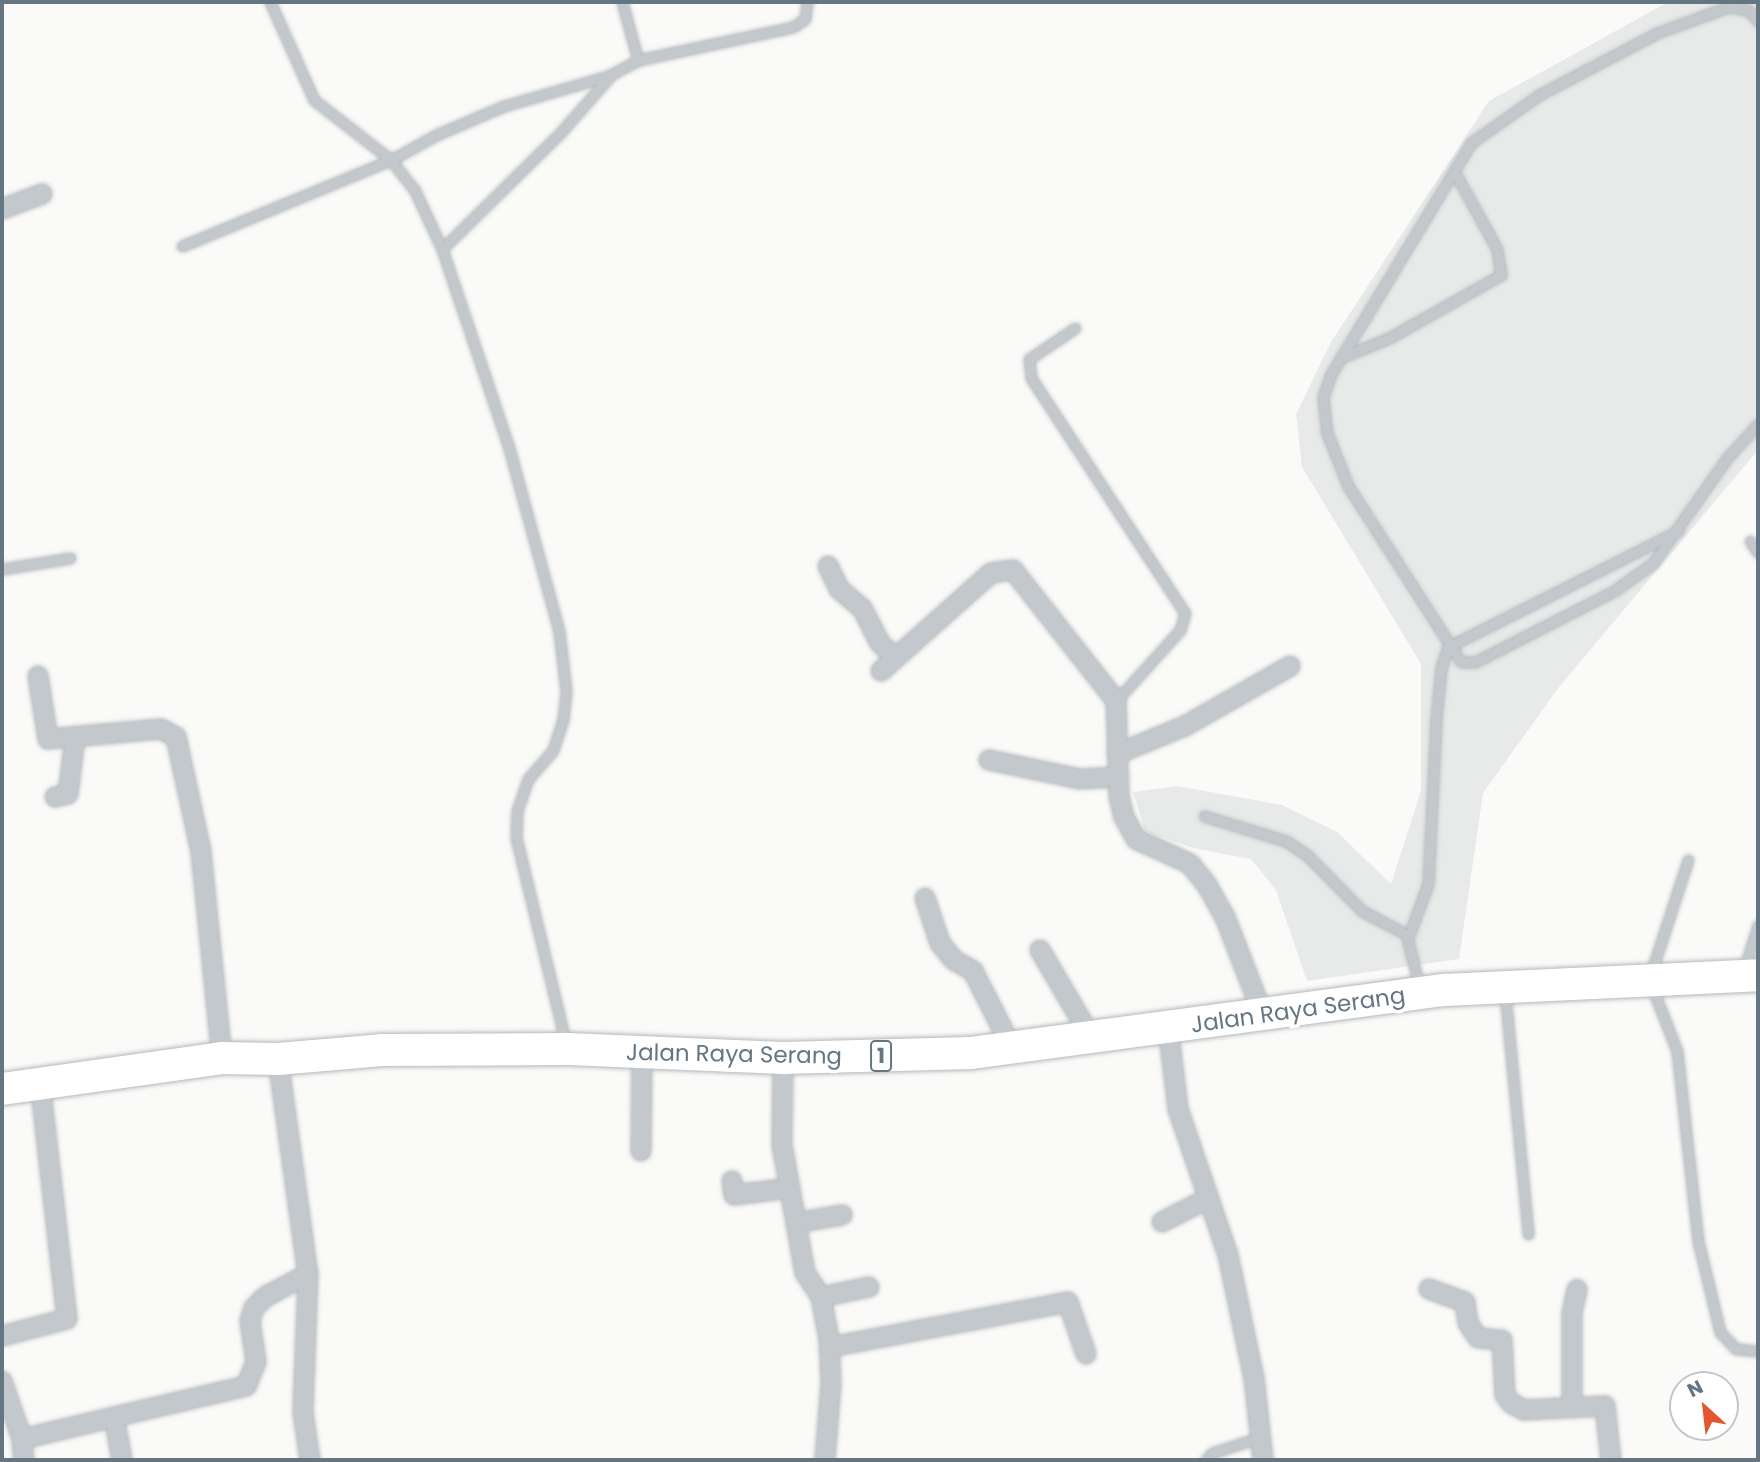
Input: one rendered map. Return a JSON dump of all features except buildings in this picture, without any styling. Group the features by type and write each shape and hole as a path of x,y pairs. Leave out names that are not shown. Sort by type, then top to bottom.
{"highway":[{"name":"Jalan Raya Serang","path":"2,1089 222,1058 278,1059 382,1050 568,1049 783,1058 1012,1048 1421,994 1650,977 1751,975"}],"street":[{"path":"2,209 42,194"},
{"path":"828,566 839,589 862,608 879,642 894,657"},
{"path":"881,671 991,573 1008,568 1116,701 1118,777 1124,817 1136,839 1190,863 1207,885 1225,917 1263,1015"},
{"path":"1118,754 1193,722 1290,666"},
{"path":"38,676 46,737 75,738 161,729 176,737 201,852 222,1058"},
{"path":"55,797 68,794 75,738"},
{"path":"989,760 1080,779 1118,777"},
{"path":"925,898 940,943 954,960 973,971 1012,1048"},
{"path":"1040,950 1091,1038"},
{"path":"1168,1027 1178,1109 1227,1255 1263,1460"},
{"path":"641,1151 642,1052"},
{"path":"783,1058 782,1145 806,1273 821,1297 830,1348 825,1460"},
{"path":"278,1059 308,1274 303,1413 310,1460"},
{"path":"2,1336 67,1319 40,1082"},
{"path":"732,1181 734,1195 790,1188"},
{"path":"1162,1222 1208,1199"},
{"path":"796,1223 842,1215"},
{"path":"22,1439 246,1386 256,1362 250,1321 254,1308 265,1297 308,1274"},
{"path":"821,1297 869,1287"},
{"path":"1429,1289 1465,1302 1468,1323 1478,1338 1502,1340 1505,1395 1511,1403 1524,1410 1597,1405 1608,1410 1611,1460"},
{"path":"1572,1407 1572,1313 1577,1290"},
{"path":"830,1348 1068,1301 1086,1354"},
{"path":"2,1381 22,1439 24,1460"},
{"path":"114,1418 122,1460"}],"lane":[{"path":"270,2 314,100 391,160 414,189 442,249 509,448 559,631 566,691 563,720 553,750 528,779 517,811 516,838 568,1049"},
{"path":"622,2 638,60"},
{"path":"182,246 391,160 436,135 505,106 612,74 638,60 793,27 805,19 807,2"},
{"path":"1758,22 1748,10 1728,7 1657,33 1572,76 1497,122 1471,143 1340,358 1323,397 1327,433 1348,486 1448,647 1461,662 1475,662 1614,591 1653,563 1679,530 1727,458 1758,424"},
{"path":"442,249 561,132 612,74"},
{"path":"1340,358 1389,338 1501,275 1497,249 1454,171"},
{"path":"1075,328 1029,359 1031,378 1185,613 1180,629 1116,701"},
{"path":"1421,994 1408,938 1428,884 1436,719 1441,668 1448,647 1679,530"},
{"path":"1750,541 1758,553"},
{"path":"2,569 70,558"},
{"path":"1204,816 1286,841 1307,855 1362,911 1408,938"},
{"path":"1688,860 1650,977 1658,1010 1677,1051 1698,1241 1720,1332 1736,1349 1758,1351"},
{"path":"1751,975 1758,925"},
{"path":"1505,988 1528,1234"},
{"path":"1206,1460 1222,1449 1261,1437"}],"shaded area":[{"path":"1668,2 1756,2 1758,7 1758,450 1559,687 1483,793 1459,959 1307,981 1276,890 1251,859 1193,848 1145,831 1133,792 1178,786 1282,805 1337,832 1391,884 1421,791 1421,664 1302,467 1296,414 1331,342 1489,101"}]}
